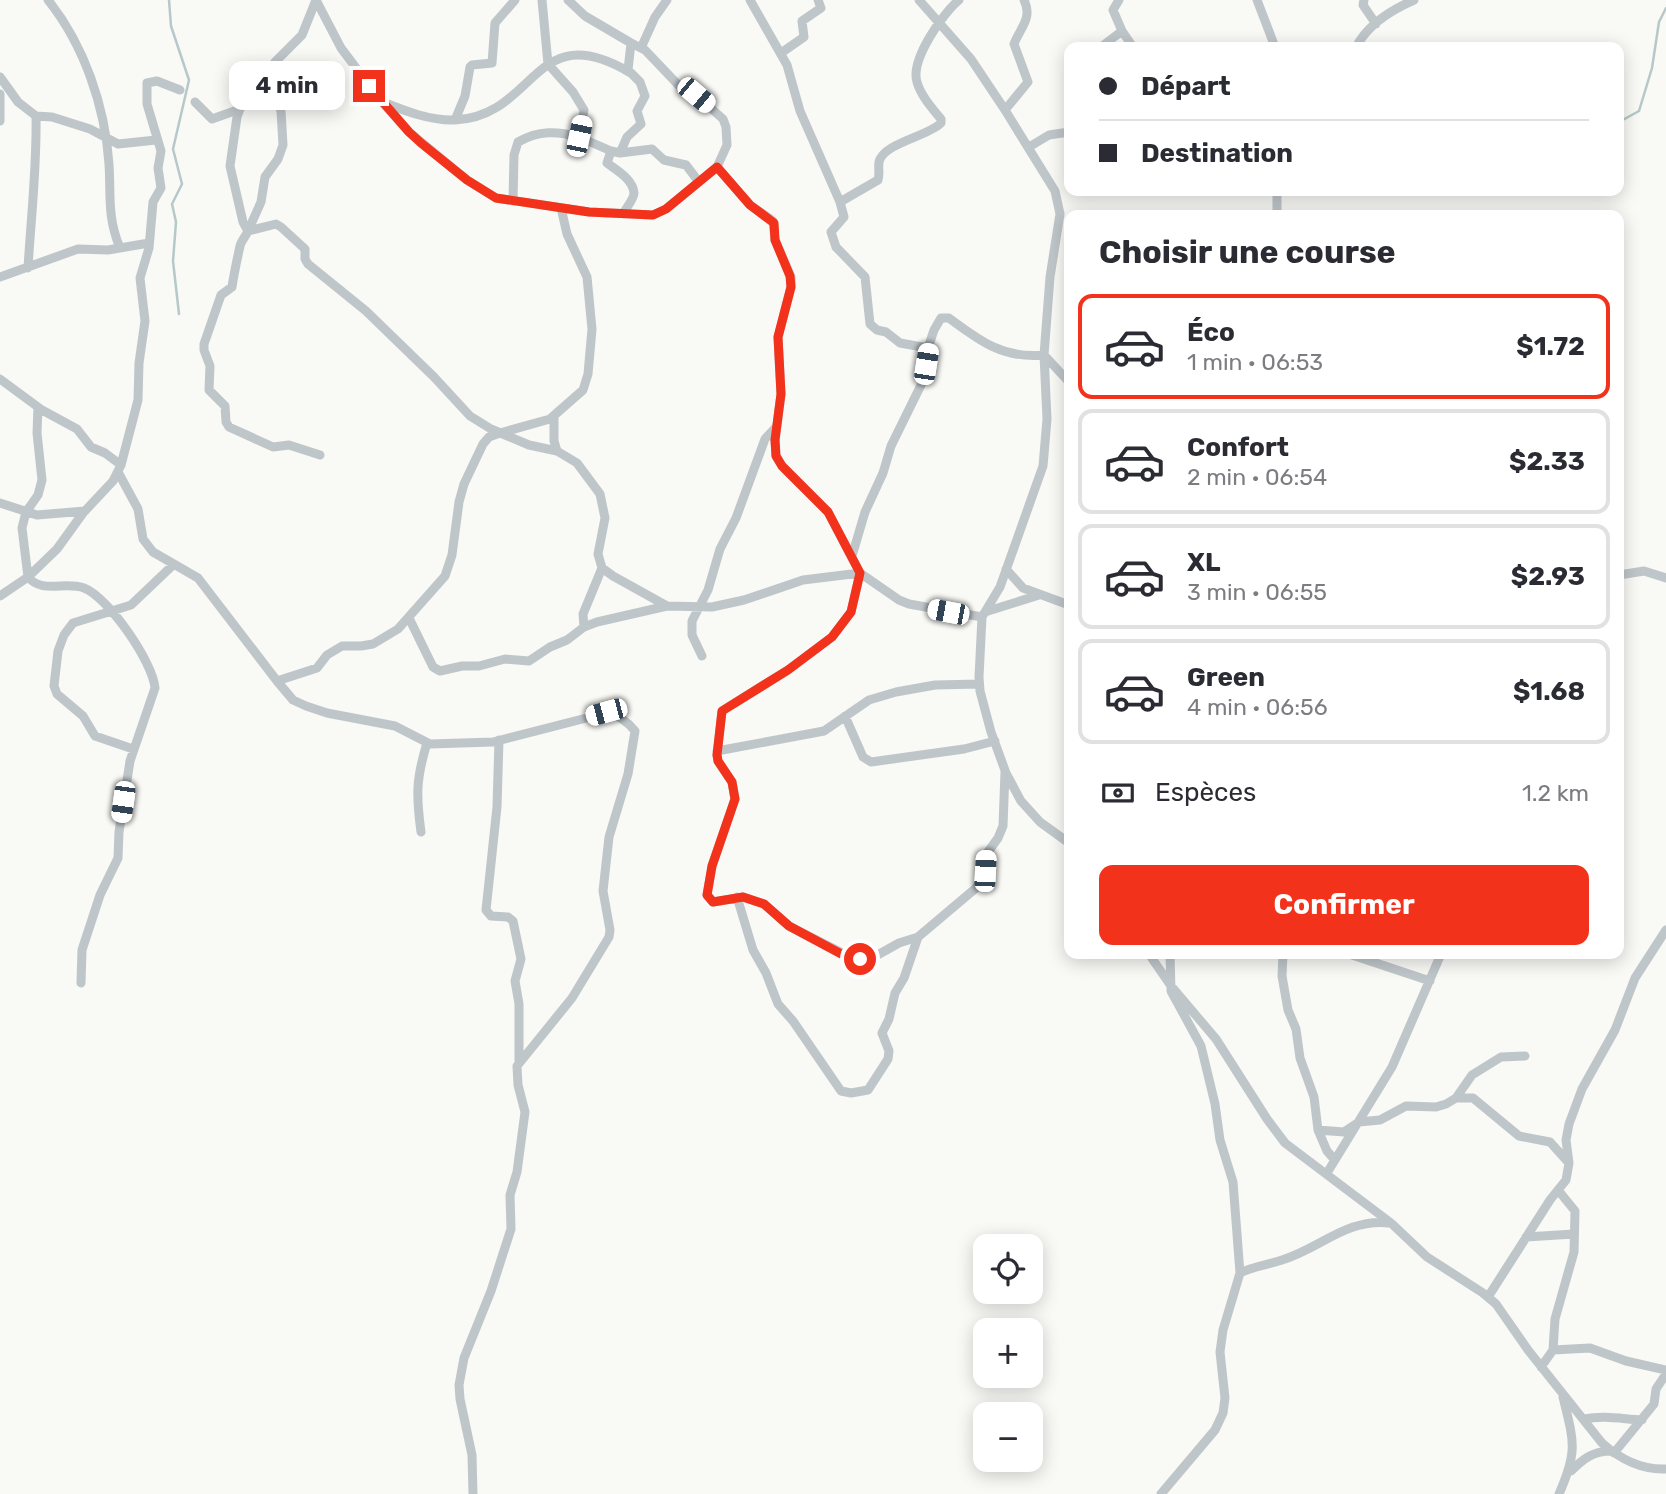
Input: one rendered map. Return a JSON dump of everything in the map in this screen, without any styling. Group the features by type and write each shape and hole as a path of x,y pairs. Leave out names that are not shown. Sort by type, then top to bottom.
{"street":[{"path":"48,0 67,28 90,75 100,106 106,139 110,209 114,231 121,248"},
{"path":"248,230 243,222 230,166 240,109 302,35 316,0 341,48 382,101 409,132 467,180 496,198 513,201 623,214 659,213 717,167 727,145 723,119 696,95 685,92 662,70 659,62 641,48 585,16 568,0"},
{"path":"455,120 465,96 471,65 492,63 495,23 515,0"},
{"path":"542,0 548,64 573,92 583,108 579,137"},
{"path":"641,48 655,17 667,0"},
{"path":"750,0 781,53 803,118 840,202 844,217 831,232 836,247 864,277 870,324 900,343 928,348"},
{"path":"781,53 804,37 803,20 821,8 818,0"},
{"path":"919,0 971,59 1005,110 1055,191 1060,214 1050,276 1044,355 1047,419 1043,466 1000,587 984,615 979,684 1005,769 1025,806 1040,822 1064,839"},
{"path":"840,202 878,180 879,161 883,156 909,138 932,131 941,123 941,119 923,96 916,77 922,52 940,23 959,0"},
{"path":"1005,110 1028,82 1014,44 1028,18 1028,8 1024,0"},
{"path":"1119,0 1113,10 1130,42"},
{"path":"1257,0 1271,42"},
{"path":"1364,0 1363,5 1376,24"},
{"path":"1360,42 1393,10 1414,0"},
{"path":"1108,42 1122,31"},
{"path":"629,72 631,43"},
{"path":"382,101 424,116 455,120 474,117 513,96 548,64 570,55 590,55 609,60 640,82 645,96 637,111 641,124 607,163 622,173 634,192 623,214"},
{"path":"266,75 281,111 284,145 265,177 261,202 240,246 232,287 221,295 204,344 210,366 209,390 225,406 226,422 231,429 273,447 289,444 320,455"},
{"path":"0,77 18,102 36,116 52,117 90,129 118,144 156,140"},
{"path":"0,596 28,577 57,549 119,469 138,400 145,321 140,282 149,243 153,202 161,188 161,152 147,104 146,83 157,81 180,90"},
{"path":"0,94 0,121"},
{"path":"195,102 212,119 240,109"},
{"path":"27,268 29,222 37,168 36,116"},
{"path":"513,201 514,155 518,142 551,131 579,137 615,152 650,148 664,160 686,165 699,182"},
{"path":"1029,147 1049,135 1064,133"},
{"path":"717,167 750,205 773,221 775,240 790,276 791,291 778,337 781,394 775,440 778,461 828,512 860,573 909,604 984,615 1040,595"},
{"path":"276,681 317,668 327,656 342,646 373,644 391,634 409,618 445,576 452,555 464,484 489,437 554,416 583,390 592,329 586,274 568,238 561,208"},
{"path":"248,230 276,225 281,227 305,249 307,264 366,311 470,416 500,433 528,445 557,451 578,463 600,494 605,518 598,554 602,568 583,614 584,627"},
{"path":"0,277 78,250 121,248 149,243"},
{"path":"852,556 865,512 883,473 891,446 922,385 928,348 938,322 944,317 949,318 975,337 1013,356 1044,355 1064,377"},
{"path":"0,379 38,407 77,429 89,444 105,453 119,469 138,509 144,539 153,552 198,578 276,681 293,699 327,713 395,726 427,743 477,744 606,712 613,713 635,731 628,774 609,837 603,891 611,930 609,937 572,998 519,1062"},
{"path":"38,407 37,433 42,480 38,495 26,512 22,528 28,577 37,585 84,588 113,612 132,639 155,682 155,694 133,749 123,802 118,858 100,895 80,960 82,983"},
{"path":"554,416 554,441 557,451"},
{"path":"702,656 691,631 691,624 708,590 720,549 736,518 765,439 777,426"},
{"path":"0,503 45,515 85,511"},
{"path":"133,749 95,736 83,716 57,694 54,686 58,651 68,628 80,620 113,612 140,599 173,565"},
{"path":"602,568 667,606"},
{"path":"1006,569 1023,588 1064,603"},
{"path":"1624,574 1644,571 1666,578"},
{"path":"409,618 433,667 440,671 505,659 529,661 550,646 571,639 584,627 612,618 667,606 725,605 803,580 860,573"},
{"path":"860,573 851,612 832,637 788,670 722,711 718,761 732,782 735,799 712,866 707,895 713,902 737,897 750,898 764,904 789,926 852,958 874,957 899,943 918,937 976,888 984,876 985,856 1001,834 1003,826 1005,769"},
{"path":"717,751 824,731 869,700 896,692 935,685 979,684"},
{"path":"845,716 863,757 872,762 955,750 995,741"},
{"path":"473,1494 471,1455 459,1385 464,1359 495,1282 511,1229 510,1195 517,1172 525,1112 517,1073 519,1004 515,981 520,959 513,922 508,917 491,916 486,910 497,807 499,740"},
{"path":"421,832 416,782 427,743"},
{"path":"737,897 752,950 766,973 778,1004 793,1021 841,1091 846,1093 869,1089 888,1059 889,1051 882,1033 893,999 905,978 918,937"},
{"path":"1488,1297 1566,1180 1569,1163 1566,1140 1582,1089 1615,1030 1635,978 1666,930"},
{"path":"1152,959 1171,986 1216,1039 1276,1134 1295,1152 1391,1223 1427,1257 1488,1297 1500,1309 1541,1367 1612,1452 1643,1467 1666,1469"},
{"path":"1161,1494 1215,1430 1223,1413 1225,1398 1220,1352 1223,1329 1240,1273 1233,1182 1220,1140 1201,1046 1173,997 1170,959"},
{"path":"1283,959 1282,976 1287,1010 1296,1029 1300,1058 1315,1103 1318,1130 1327,1151 1334,1159"},
{"path":"1364,959 1430,981"},
{"path":"1326,1173 1392,1068 1439,959"},
{"path":"1318,1130 1344,1132 1359,1122 1380,1120 1406,1106 1441,1106 1456,1098 1472,1076 1501,1057 1525,1056"},
{"path":"1456,1098 1473,1098 1519,1136 1550,1142 1569,1163"},
{"path":"1541,1367 1553,1350 1555,1319 1574,1252 1575,1211 1558,1190"},
{"path":"1240,1273 1282,1260 1329,1236 1363,1223 1391,1223"},
{"path":"1526,1237 1574,1234"},
{"path":"1553,1350 1590,1348 1666,1372 1656,1389 1654,1404 1612,1452"},
{"path":"1559,1494 1572,1462 1573,1443 1562,1392"},
{"path":"1584,1419 1601,1416 1642,1420"},
{"path":"1567,1475 1589,1456 1599,1451 1612,1452"}],"waterway":[{"path":"169,0 171,26 189,80 173,149 182,184 172,204 176,222 173,261 179,314"},
{"path":"1624,119 1639,111 1652,68 1659,22 1666,8"}],"route":[{"path":"369,86 421,143 467,180 496,198 589,212 653,215 666,209 717,167 754,209 773,221 775,240 785,261 791,287 778,337 781,394 775,440 776,456 782,466 828,512 860,573 851,612 832,637 788,670 722,711 717,755 732,782 735,799 712,866 707,895 713,902 737,897 750,898 771,908 789,926 845,956 860,959"}]}
